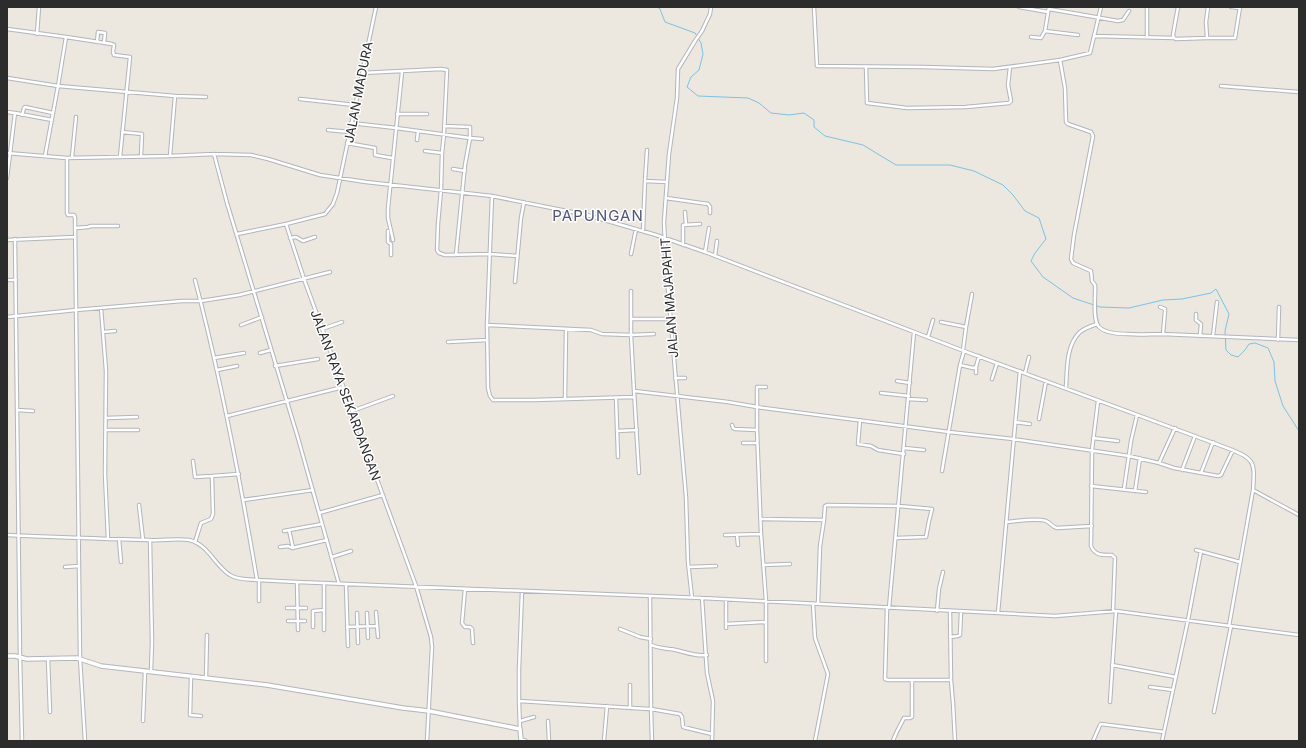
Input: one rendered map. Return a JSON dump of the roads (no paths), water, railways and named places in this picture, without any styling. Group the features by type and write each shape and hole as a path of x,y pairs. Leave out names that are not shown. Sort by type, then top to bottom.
{"street":[{"path":"37,34 39,7"},
{"name":"JALAN MADURA","path":"341,178 351,123 376,7"},
{"name":"JALAN MAJAPAHIT","path":"692,598 686,497 676,395 664,222 671,139 677,98 678,69 702,31 710,14 711,7"},
{"path":"814,7 817,66 993,69 1060,60 1090,53 1101,7"},
{"path":"1019,7 1048,9 1122,21 1129,11"},
{"path":"1147,7 1147,37"},
{"path":"1174,38 1173,35 1178,7"},
{"path":"1207,38 1206,22 1208,7"},
{"path":"1095,36 1235,38 1240,8 1231,7"},
{"path":"1031,37 1041,38 1045,31 1048,9"},
{"path":"7,29 113,44 114,55 130,57 120,156"},
{"path":"97,42 98,32 100,31 105,33 104,43"},
{"path":"1045,31 1078,35"},
{"path":"44,156 52,120 66,37"},
{"path":"1060,60 1065,88 1066,120 1068,124 1091,132 1094,136 1074,235 1071,259 1073,263 1091,271 1092,281 1095,285 1095,317 1100,328 1106,331 1121,333 1229,336 1299,340"},
{"path":"866,67 867,103 907,108 966,107 1009,103 1008,85 1010,66"},
{"path":"362,73 441,69 447,70 437,250 445,255 490,254 517,256"},
{"path":"393,240 388,218 392,158 402,72"},
{"path":"7,78 58,86 175,96 206,97"},
{"path":"1221,86 1299,92"},
{"path":"170,156 175,96"},
{"path":"300,99 355,105"},
{"path":"22,115 25,107 53,113"},
{"path":"7,112 52,120"},
{"path":"7,178 8,153 15,113"},
{"path":"397,114 427,114"},
{"path":"72,158 76,117"},
{"path":"351,123 482,140"},
{"path":"444,126 470,127 456,255"},
{"path":"328,130 350,132"},
{"path":"417,140 418,131"},
{"path":"122,132 142,134 141,156"},
{"path":"347,143 375,148 375,156 392,158"},
{"path":"643,231 647,150"},
{"path":"425,151 442,153"},
{"path":"8,153 67,158 214,154 250,155 268,158 320,174 341,178 492,196 587,215 643,231 705,252 964,351 1213,442 1246,456 1253,463 1253,490 1214,712"},
{"path":"214,154 275,366 287,401 313,490 339,584"},
{"path":"67,158 67,213 68,215 75,216 76,228 80,658 85,741"},
{"path":"453,169 465,171"},
{"path":"237,234 325,214 333,204 341,178"},
{"path":"645,181 667,182"},
{"path":"492,196 487,325 489,395 492,399 501,401 634,397"},
{"path":"666,198 708,204 710,207 710,213"},
{"path":"515,282 520,218 524,202"},
{"path":"683,245 683,226 686,225 685,212"},
{"name":"JALAN RAYA SEKARDANGAN","path":"286,224 304,279 416,586 432,642 427,741"},
{"path":"686,225 700,224"},
{"path":"76,228 92,226 118,226"},
{"path":"705,252 709,228"},
{"path":"631,254 636,229"},
{"path":"388,230 388,242 391,244 391,255"},
{"path":"7,240 75,237"},
{"path":"290,238 296,237 304,241 315,237"},
{"path":"15,239 22,741"},
{"path":"715,256 717,241"},
{"path":"7,317 182,301 201,301 229,297 330,272"},
{"path":"7,280 16,280"},
{"path":"195,280 228,416 258,580 259,601"},
{"path":"631,291 631,334 639,473"},
{"path":"942,471 960,365 964,351 966,327 972,294"},
{"path":"1213,336 1217,302"},
{"path":"1160,307 1165,311 1163,334"},
{"path":"1278,340 1279,307"},
{"path":"101,308 106,371 105,449 108,539"},
{"path":"1196,314 1196,320 1201,324 1200,336"},
{"path":"241,325 262,318"},
{"path":"631,319 670,319"},
{"path":"928,337 933,320"},
{"path":"322,329 342,322"},
{"path":"940,322 966,327"},
{"path":"1066,388 1068,355 1073,342 1077,335 1084,329 1097,324"},
{"path":"487,325 591,330 602,334 654,334"},
{"path":"565,399 566,329"},
{"path":"103,332 115,331"},
{"path":"914,332 904,454 888,608 885,678 888,680 951,680"},
{"path":"448,342 487,340"},
{"path":"260,353 271,350"},
{"path":"214,358 244,353"},
{"path":"976,373 979,356"},
{"path":"1025,373 1029,358"},
{"path":"275,366 318,359"},
{"path":"992,378 997,363"},
{"path":"960,365 973,368 976,367"},
{"path":"217,370 236,366"},
{"path":"998,613 1020,371"},
{"path":"675,378 685,378"},
{"path":"897,381 910,383"},
{"path":"1040,419 1046,381"},
{"path":"228,416 343,387"},
{"path":"766,387 757,387 761,534 766,601 766,660"},
{"path":"634,391 676,395 757,407 1092,450 1140,458 1168,467 1214,476 1221,476 1233,450"},
{"path":"881,393 926,400"},
{"path":"352,411 393,396"},
{"path":"616,398 618,457"},
{"path":"1098,401 1092,450 1091,546 1099,555 1112,555 1115,558 1115,611 1110,702"},
{"path":"17,410 33,411"},
{"path":"1124,489 1137,415"},
{"path":"106,418 137,417"},
{"path":"860,420 858,444 871,446 878,450 904,454"},
{"path":"1015,422 1030,424"},
{"path":"732,425 735,429 757,430"},
{"path":"1159,463 1175,428"},
{"path":"106,430 138,430"},
{"path":"617,430 637,430"},
{"path":"1182,470 1195,436"},
{"path":"1093,438 1118,441"},
{"path":"1201,473 1213,442"},
{"path":"743,443 758,443"},
{"path":"904,448 924,450"},
{"path":"1135,491 1140,458"},
{"path":"193,461 195,476 239,474"},
{"path":"195,542 201,523 211,520 213,514 212,476"},
{"path":"1091,486 1146,492"},
{"path":"243,500 313,490"},
{"path":"1253,490 1299,516"},
{"path":"319,513 383,495"},
{"path":"139,505 143,540"},
{"path":"818,604 820,546 824,509 826,506 899,506 931,508 933,511 929,520 926,537 896,538"},
{"path":"761,519 824,520"},
{"path":"1007,522 1041,520 1048,522 1052,527 1057,528 1092,526"},
{"path":"284,531 322,524"},
{"path":"289,530 293,548"},
{"path":"738,534 738,545"},
{"path":"725,535 761,534"},
{"path":"7,535 143,540 187,540 195,542 204,549 230,576 258,580 702,598 1060,616 1115,611 1299,635"},
{"path":"119,539 121,562"},
{"path":"150,540 152,642 151,671"},
{"path":"280,547 287,546 293,548 327,540"},
{"path":"1196,550 1240,562"},
{"path":"332,557 351,551"},
{"path":"1162,741 1201,551"},
{"path":"763,565 790,564"},
{"path":"65,567 80,566"},
{"path":"689,567 716,566"},
{"path":"937,611 943,572"},
{"path":"297,582 298,630"},
{"path":"324,583 324,630"},
{"path":"346,584 348,646"},
{"path":"465,588 462,623 465,627 471,628 473,643"},
{"path":"522,591 519,669 520,729 522,741"},
{"path":"650,597 652,741"},
{"path":"702,598 707,674 713,700 712,741"},
{"path":"726,600 726,628"},
{"path":"813,604 815,638 828,674 815,741"},
{"path":"287,608 306,608"},
{"path":"313,627 313,611 324,610"},
{"path":"950,611 954,741"},
{"path":"376,612 378,637"},
{"path":"950,637 960,635 961,612"},
{"path":"357,613 358,643"},
{"path":"367,613 368,638"},
{"path":"288,621 305,621"},
{"path":"726,624 766,622"},
{"path":"347,627 377,626"},
{"path":"620,629 640,637 651,639"},
{"path":"206,678 207,635"},
{"path":"651,645 696,656 706,655"},
{"path":"7,656 27,659 80,658 97,665 191,677 266,684 403,708 429,711 520,729"},
{"path":"48,658 50,712"},
{"path":"1112,664 1176,677"},
{"path":"143,721 145,671"},
{"path":"191,677 190,714 201,716"},
{"path":"893,741 897,729 901,725 904,718 912,717 912,680"},
{"path":"630,685 630,708"},
{"path":"1150,687 1173,690"},
{"path":"519,702 651,709 680,714 682,717 683,727 712,734"},
{"path":"604,741 607,706"},
{"path":"520,721 534,717"},
{"path":"548,721 549,741"},
{"path":"1093,741 1101,724 1164,732"}],"waterway":[{"path":"657,7 660,9 665,22 695,33 701,43 703,54 699,70 691,77 687,87 698,96 748,98 759,103 771,113 789,115 804,113 814,120 814,127 825,136 863,145 896,165 950,165 974,171 1003,185 1025,211 1039,218 1046,239 1035,253 1031,261 1043,277 1073,298 1100,307 1129,308 1163,300 1182,299 1211,293 1216,289 1229,314 1225,331 1226,350 1231,355 1238,357 1249,344 1255,343 1268,348 1274,362 1275,381 1283,406 1299,431"}],"district":[{"name":"PAPUNGAN","path":"598,215"}]}
